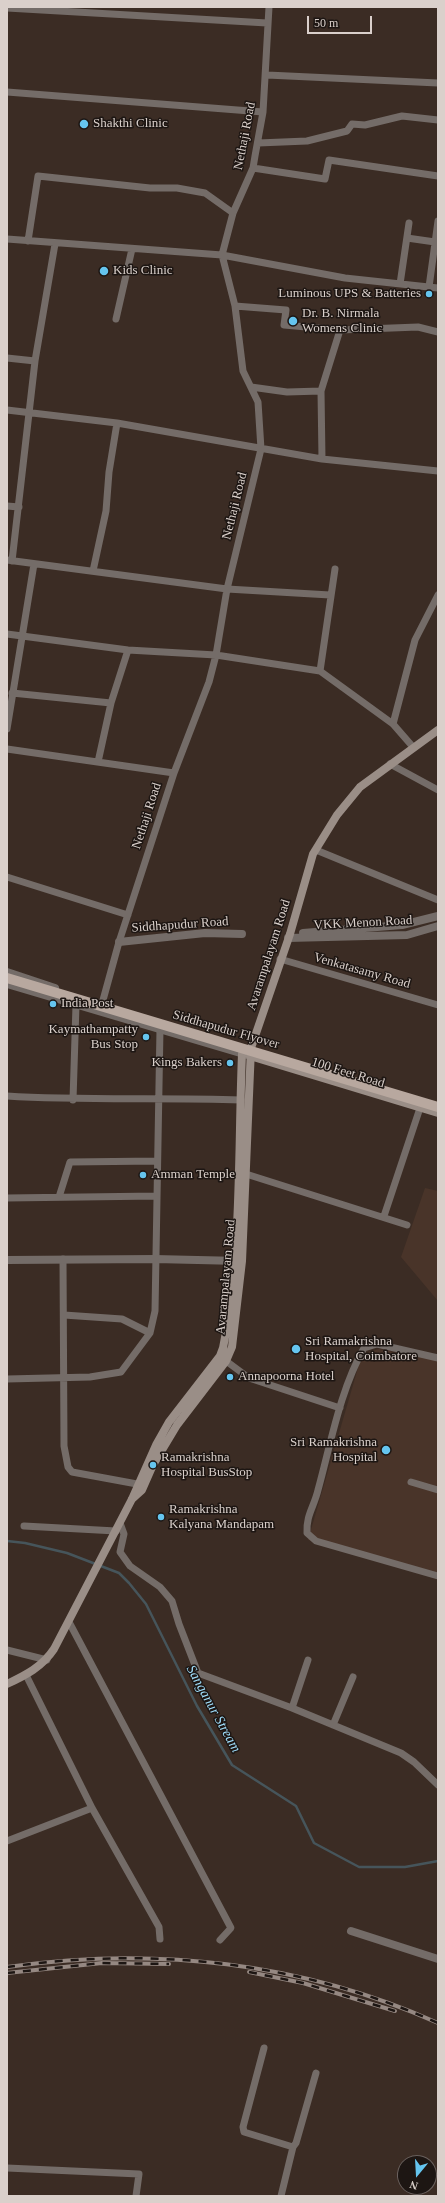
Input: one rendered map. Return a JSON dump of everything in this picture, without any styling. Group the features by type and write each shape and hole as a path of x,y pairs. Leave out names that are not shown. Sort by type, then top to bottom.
{"main road":[{"name":"Avarampalayam Road","path":"238,1261 246,1174 248,1053 289,936 313,854 337,815 360,787 438,730"},
{"name":"Siddhapudur Flyover","path":"7,978 438,1107"},
{"path":"132,1499 142,1490 153,1465 186,1411 223,1358 238,1261 241,1100 248,1053 438,1103"},
{"name":"100 Feet Road","path":"248,1053 438,1113"},
{"path":"7,1684 26,1675 47,1660 120,1523 149,1458 169,1422 223,1358"}],"street":[{"name":"Nethaji Road","path":"100,1012 119,942 174,773 209,682 216,655 227,589 261,449 258,402 243,371 235,306 222,255 233,213 253,168 258,143 263,112 266,75 267,23 269,7"},
{"path":"7,8 267,23"},
{"path":"266,75 438,83"},
{"path":"7,92 263,112"},
{"path":"258,143 307,141 347,131 352,124 365,125 402,116 438,120"},
{"path":"253,168 325,179 329,160 438,176"},
{"path":"28,241 38,176 150,188 177,188 205,193 233,213"},
{"path":"429,287 438,221"},
{"path":"400,284 409,222"},
{"path":"407,238 435,242"},
{"path":"7,239 55,244 222,255 345,278 438,288"},
{"path":"55,244 35,361 19,507 9,561 227,589 330,595"},
{"path":"116,319 132,249"},
{"path":"235,306 286,310 284,325 340,330 418,327 438,332"},
{"path":"322,459 321,391 340,330"},
{"path":"7,358 35,361"},
{"path":"251,388 287,392 321,391"},
{"path":"7,410 117,422 322,459 438,472"},
{"path":"93,571 106,511 109,472 117,422"},
{"path":"7,506 19,507"},
{"path":"7,729 34,564"},
{"path":"320,671 330,595 336,569"},
{"path":"393,724 415,640 438,595"},
{"path":"7,634 128,650 216,655 320,671 393,724 413,747"},
{"path":"98,762 111,703 128,650"},
{"path":"12,693 111,703"},
{"path":"7,749 174,773"},
{"path":"390,764 438,790"},
{"path":"316,850 438,900"},
{"path":"7,877 128,915"},
{"name":"VKK Menon Road","path":"289,936 402,925 438,916"},
{"name":"VKK Menon Road","path":"289,936 407,935 438,926"},
{"name":"Siddhapudur Road","path":"119,942 205,933 242,934"},
{"name":"Venkatasamy Road","path":"280,959 438,1004"},
{"path":"7,972 248,1053"},
{"path":"7,984 100,1012 248,1053"},
{"path":"73,1100 76,1005"},
{"path":"7,1379 90,1377 121,1372 150,1333 155,1311 160,1029"},
{"path":"7,1096 73,1100 159,1097 241,1100"},
{"path":"384,1216 420,1108"},
{"path":"59,1197 70,1162 158,1161"},
{"path":"246,1174 384,1216 407,1225"},
{"path":"7,1198 156,1196"},
{"path":"63,1259 64,1446 68,1468 72,1472 137,1484"},
{"name":"Avarampalayam Road","path":"7,1260 155,1259 238,1261"},
{"path":"64,1315 122,1319 150,1333"},
{"path":"438,1358 377,1344 364,1348 357,1360 340,1408 316,1497 306,1521 308,1534 316,1541 438,1576"},
{"path":"223,1358 249,1378 340,1408"},
{"path":"410,1482 438,1490"},
{"path":"120,1523 124,1534 120,1552 130,1566 160,1586 172,1601 178,1624 198,1673 292,1708 401,1752 438,1785"},
{"path":"24,1526 114,1534"},
{"path":"68,1622 231,1928 220,1940"},
{"path":"7,1650 47,1660"},
{"path":"292,1708 308,1660"},
{"path":"26,1675 92,1808 159,1927 160,1939"},
{"path":"333,1725 353,1677"},
{"path":"7,1841 92,1808"},
{"path":"351,1931 438,1959"},
{"path":"264,2048 243,2128 244,2132 293,2147"},
{"path":"281,2196 293,2147 296,2143 316,2073"},
{"path":"7,2168 139,2174 136,2196"}],"shaded area":[{"path":"425,1188 438,1191 438,1301 401,1257"},
{"name":"Sri Ramakrishna Hospital","path":"379,1349 438,1360 438,1577 308,1540 362,1354"}],"waterway":[{"name":"Sanganur Stream","path":"7,1541 25,1543 67,1553 119,1573 146,1604 197,1706 232,1765 296,1806 314,1843 359,1867 405,1867 438,1861"}],"railway":[{"path":"7,1967 62,1961 117,1958 172,1959 227,1964 281,1973 334,1986 386,2002 438,2023"},
{"path":"7,1973 102,1963 169,1964"},
{"path":"249,1972 303,1983 395,2011"}],"place":[{"name":"Shakthi Clinic","path":"84,124"},
{"name":"Kids Clinic","path":"104,271"},
{"name":"Luminous UPS & Batteries","path":"429,294"},
{"name":"Dr. B. Nirmala Womens Clinic","path":"293,321"},
{"name":"India Post","path":"53,1004"},
{"name":"Kaymathampatty Bus Stop","path":"146,1037"},
{"name":"Kings Bakers","path":"230,1063"},
{"name":"Amman Temple","path":"143,1175"},
{"name":"Sri Ramakrishna Hospital, Coimbatore","path":"296,1349"},
{"name":"Annapoorna Hotel","path":"230,1377"},
{"name":"Sri Ramakrishna Hospital","path":"386,1450"},
{"name":"Ramakrishna Hospital BusStop","path":"153,1465"},
{"name":"Ramakrishna Kalyana Mandapam","path":"161,1517"}]}
